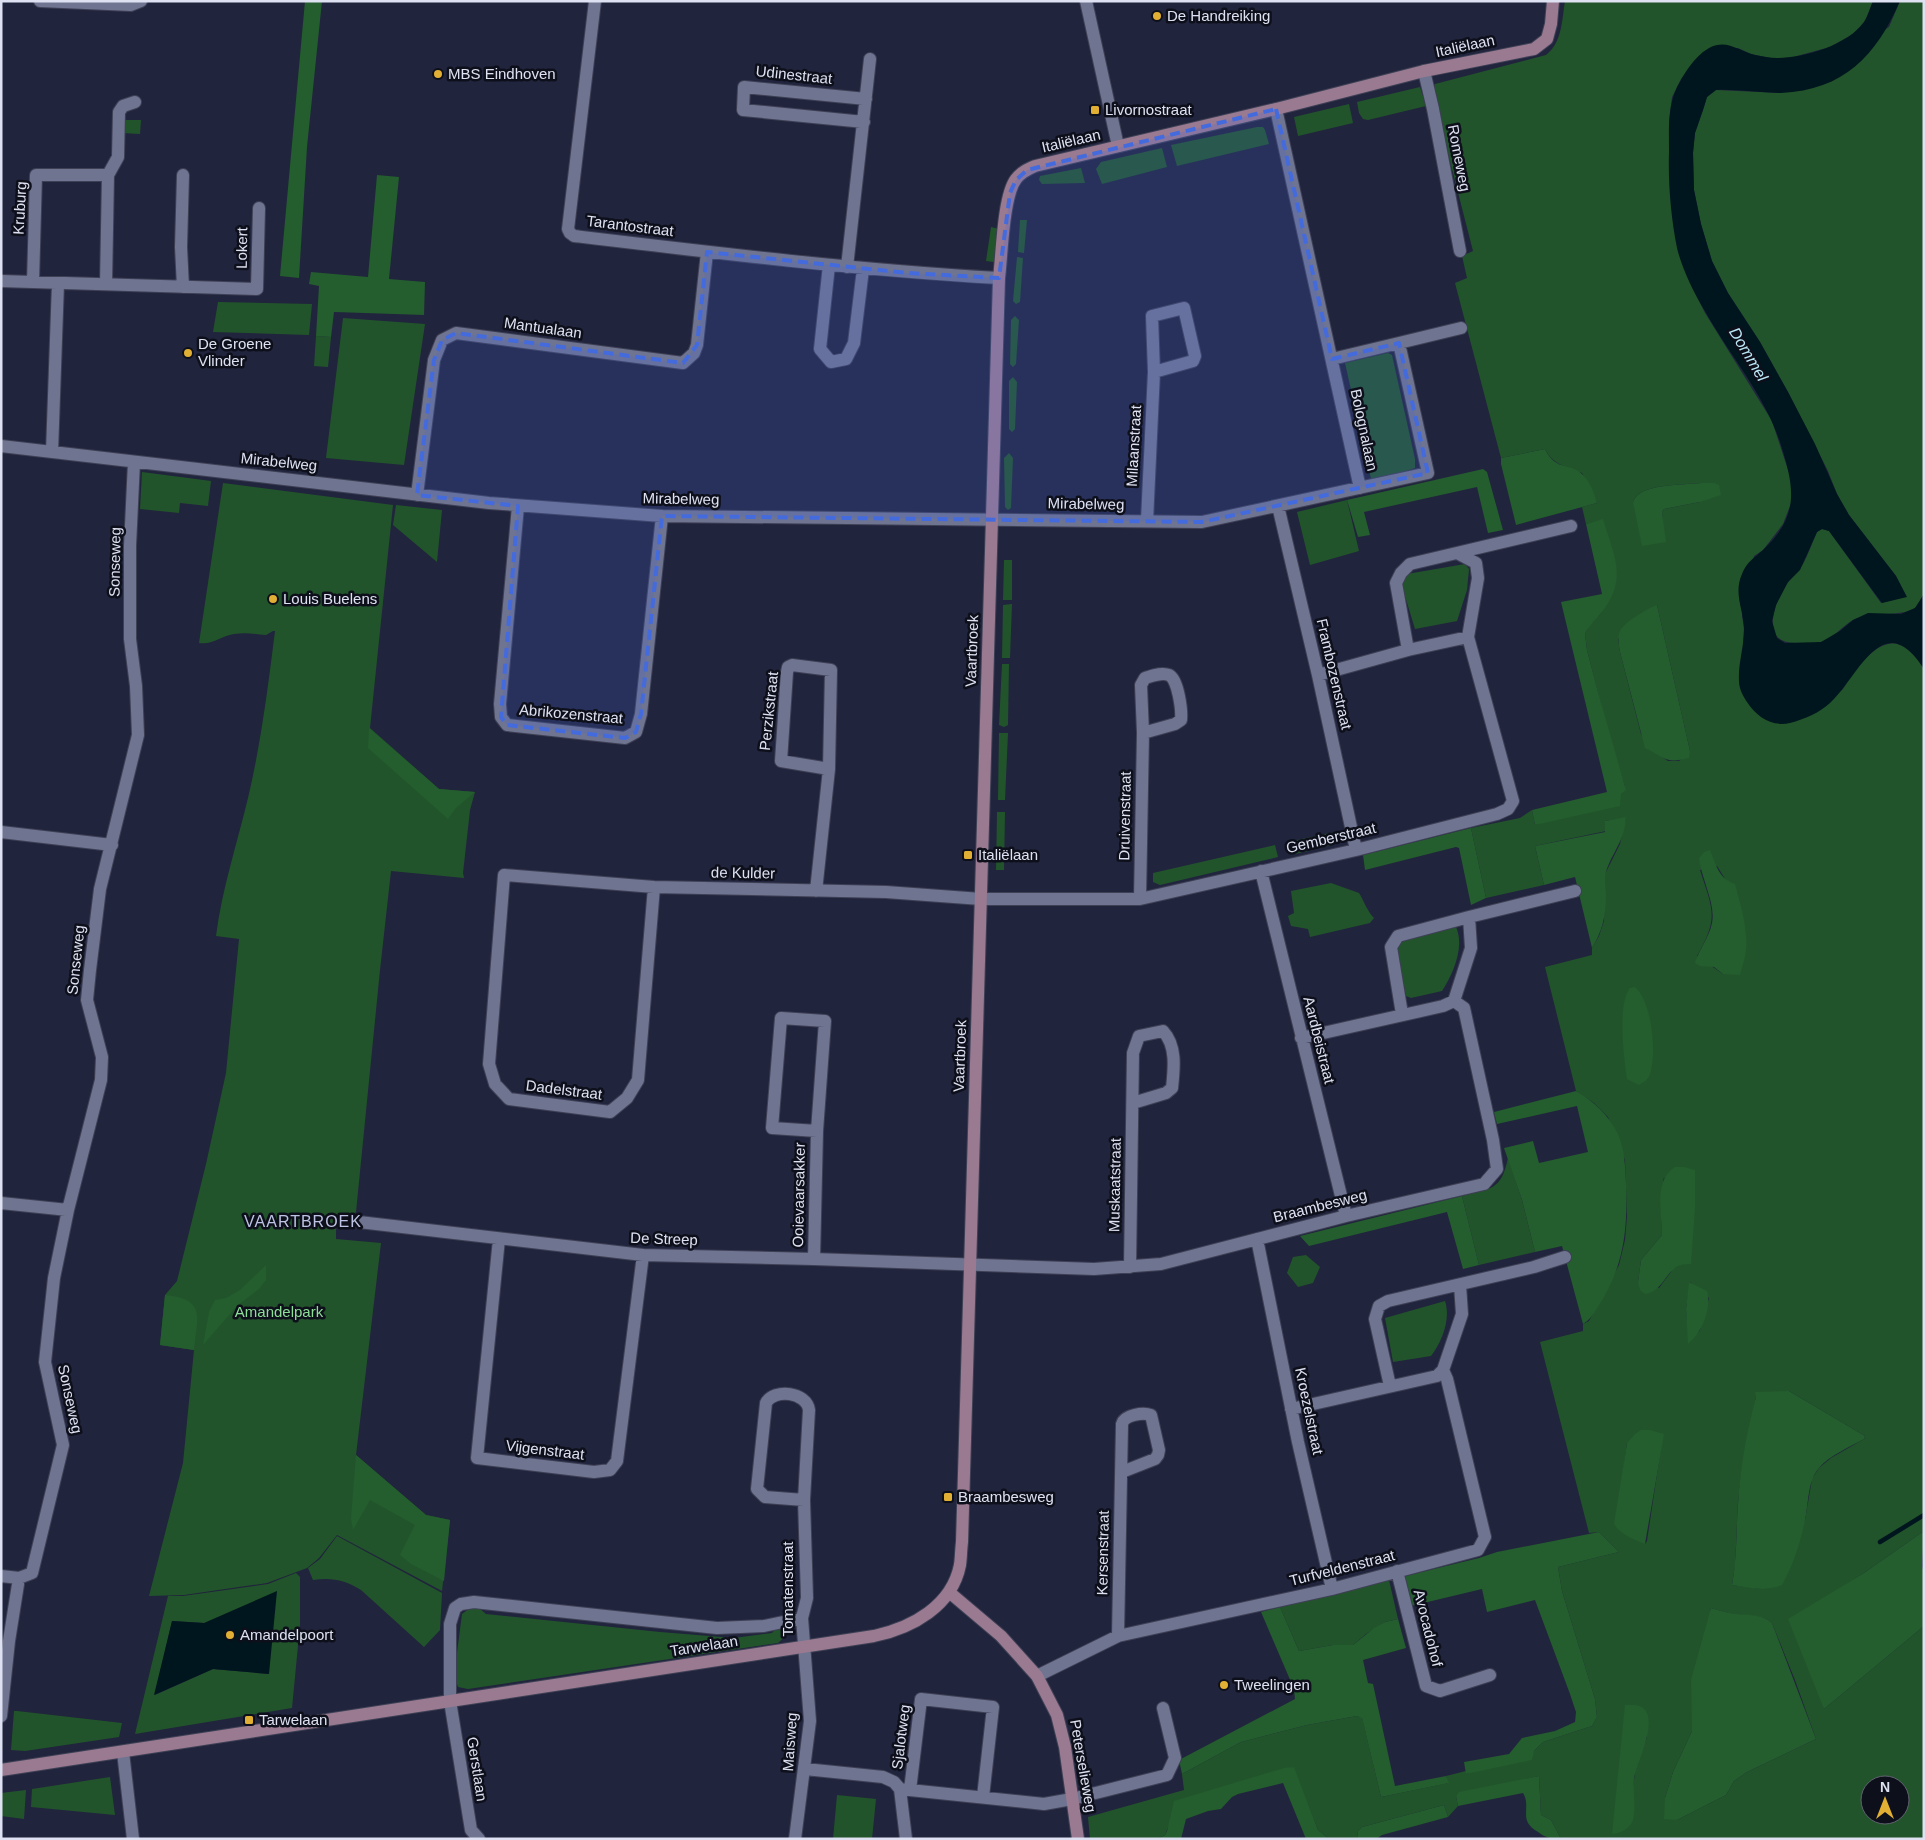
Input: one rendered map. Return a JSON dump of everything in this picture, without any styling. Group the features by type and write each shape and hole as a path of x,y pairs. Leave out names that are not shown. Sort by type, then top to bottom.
{"street":[{"path":"40,1 131,5 141,1"},
{"name":"Tarantostraat","path":"595,1 568,228 574,236 908,274 1000,278"},
{"path":"1086,1 1118,146"},
{"name":"Italiëlaan","path":"992,519 1000,278 1010,193 1020,174 1036,166 1276,109 1424,71 1534,49 1546,39 1551,24 1554,1"},
{"path":"847,267 870,59"},
{"name":"Romeweg","path":"1424,71 1460,251"},
{"name":"Udinestraat","path":"864,122 743,110 744,86 866,99"},
{"path":"106,284 108,175 118,157 119,112 123,106 135,102"},
{"name":"Bolognalaan","path":"1276,109 1360,488 1428,473 1399,344"},
{"name":"Kruburg","path":"33,282 36,175 108,175"},
{"path":"1,281 183,287 181,247 183,175"},
{"name":"Lokert","path":"183,287 257,289 259,208"},
{"name":"Mantualaan","path":"417,495 434,360 442,340 456,333 683,363 694,353 697,345 707,252"},
{"path":"829,265 820,349 831,362 846,358 854,343 863,269"},
{"path":"52,452 58,284"},
{"name":"Milaanstraat","path":"1147,521 1154,372 1152,316 1184,308 1194,356 1193,361 1154,372"},
{"path":"1332,358 1399,344 1461,328"},
{"name":"Mirabelweg","path":"1,446 518,506 662,516 1202,522 1360,488"},
{"name":"Sonseweg","path":"19,1578 32,1573 63,1445 46,1362 54,1278 68,1210 101,1080 102,1057 87,1000 100,889 138,735 136,686 130,639 130,546 134,462"},
{"name":"Abrikozenstraat","path":"518,506 500,704 501,716 507,725 625,738 636,732 641,714 662,516"},
{"name":"Frambozenstraat","path":"1278,506 1318,675 1356,850"},
{"name":"Vaartbroek","path":"949,1592 960,1565 962,1542 992,519"},
{"path":"1408,650 1396,583 1400,572 1410,564 1459,554 1571,526"},
{"name":"Gemberstraat","path":"981,900 1140,900 1356,850 1497,814 1508,809 1513,801 1468,637 1478,578 1476,563 1459,554"},
{"path":"1318,675 1408,650 1468,637"},
{"name":"Perzikstraat","path":"816,891 828,769 831,670 792,665 788,667 787,672 781,761 828,769"},
{"name":"Druivenstraat","path":"1140,900 1143,733 1141,685 1146,678 1168,674 1175,680 1182,712 1181,720 1175,724 1143,733"},
{"path":"1,832 112,844"},
{"name":"Aardbeistraat","path":"1261,871 1346,1216"},
{"name":"de Kulder","path":"504,875 654,887 886,892 981,900"},
{"name":"Dadelstraat","path":"504,875 489,1064 495,1084 509,1099 610,1112 627,1098 638,1080 654,887"},
{"path":"1402,1014 1390,947 1398,936 1575,891"},
{"path":"1301,1038 1442,1006 1454,1001 1471,948 1468,917"},
{"name":"Braambesweg","path":"970,1264 1094,1269 1161,1264 1346,1216 1484,1184 1497,1169 1493,1140 1464,1008 1454,1001"},
{"name":"Ooievaarsakker","path":"814,1259 817,1131 825,1021 781,1018 772,1128 817,1131"},
{"name":"Muskaatstraat","path":"1130,1266 1133,1053 1139,1036 1163,1031 1167,1036 1175,1063 1172,1088 1166,1093 1133,1104"},
{"path":"1,1204 68,1210"},
{"name":"De Streep","path":"359,1222 643,1256 970,1264"},
{"name":"Kroezelstraat","path":"1257,1239 1291,1409 1332,1589"},
{"name":"Vijgenstraat","path":"499,1240 477,1458 594,1472 610,1470 617,1462 643,1256"},
{"path":"1390,1386 1375,1320 1379,1306 1388,1301 1534,1267 1565,1257"},
{"path":"1291,1409 1437,1376 1443,1370 1462,1314 1460,1285"},
{"name":"Turfveldenstraat","path":"1037,1676 1118,1636 1332,1589 1478,1550 1485,1537 1447,1379 1443,1370"},
{"name":"Tomatenstraat","path":"804,1500 765,1497 757,1489 766,1403 768,1399 775,1395 798,1396 808,1406 804,1500 807,1598 802,1618 804,1647"},
{"name":"Kersenstraat","path":"1118,1636 1123,1420 1147,1414 1151,1415 1159,1450 1158,1455 1155,1459 1122,1472"},
{"name":"Avocadohof","path":"1397,1571 1426,1686 1440,1691 1490,1675"},
{"path":"1,1576 19,1578 9,1641 1,1716"},
{"name":"Tarwelaan","path":"1,1770 874,1636 902,1628 932,1610 949,1592"},
{"name":"Peterselieweg","path":"949,1592 1002,1636 1037,1676 1057,1715 1065,1746 1078,1839"},
{"name":"Tarwelaan","path":"450,1701 450,1624 456,1608 468,1602 717,1628 764,1626 802,1618"},
{"name":"Maisweg","path":"795,1839 810,1721 804,1647"},
{"name":"Sjalotweg","path":"906,1839 905,1789 921,1699 993,1707 983,1797"},
{"name":"Gerstlaan","path":"450,1701 470,1830 479,1839"},
{"name":"Sjalotweg","path":"805,1769 883,1777 905,1789 1044,1804 1072,1799 1167,1775 1175,1758 1163,1708"},
{"path":"123,1752 133,1839"}],"highlighted area":[{"path":"1276,109 1332,359 1399,343 1428,473 1202,522 662,516 641,714 636,732 625,738 507,725 501,717 518,506 417,495 434,360 442,340 456,333 683,363 697,345 707,252 908,273 999,278 1010,193 1016,180 1027,170"}],"green space":[{"path":"305,1 322,1 307,147 299,278 280,276"},
{"path":"1565,1 1873,1 1865,21 1853,34 1830,47 1793,57 1775,59 1751,54 1738,48 1703,52 1681,79 1672,97 1669,122 1669,167 1678,251 1705,313 1772,421 1790,476 1793,498 1783,524 1763,550 1754,556 1742,616 1744,628 1743,643 1787,723 1794,721 1839,693 1869,655 1887,644 1905,647 1924,669 1924,1531 1811,1607 1824,1709 1924,1626 1924,1839 1561,1839 1551,1820 1541,1815 1539,1776 1456,1796 1458,1806 1448,1817 1444,1805 1362,1827 1358,1831 1357,1839 1329,1839 1318,1830 1293,1767 1169,1825 1165,1835 1157,1839 1090,1839 1088,1817 1184,1790 1182,1774 1241,1742 1307,1725 1357,1716 1362,1717 1381,1797 1448,1783 1446,1776 1466,1771 1466,1774 1534,1751 1543,1742 1592,1726 1597,1717 1595,1699 1562,1591 1558,1567 1619,1552 1599,1532 1589,1533 1540,1342 1583,1331 1583,1324 1589,1321 1619,1265 1625,1240 1627,1216 1625,1160 1608,1117 1594,1103 1576,1091 1545,967 1592,955 1592,948 1599,936 1604,921 1605,874 1620,844 1626,818 1605,821 1606,831 1535,846 1544,885 1486,898 1471,828 1520,818 1532,810 1535,825 1621,794 1625,787 1608,732 1587,650 1585,634 1589,626 1602,612 1603,520 1586,524 1582,507 1597,503 1582,473 1556,462 1545,449 1501,458 1455,283 1467,278 1462,256 1473,251 1432,91 1435,84 1546,55 1558,38","holes":["1702,483 1700,502 1664,509 1662,512 1663,523 1633,502 1644,491 1653,488","1657,605 1690,751 1679,761 1668,761 1653,751 1641,734 1618,639","1717,866 1727,882 1723,974 1697,956 1709,932 1712,914 1700,870","1664,1177 1683,1263 1673,1269 1659,1288 1638,1282 1641,1260 1662,1235 1661,1196","1690,1282 1709,1298 1700,1330 1689,1343 1686,1309","1789,1391 1865,1436 1864,1439 1831,1458 1819,1468 1812,1479 1805,1520 1761,1589 1732,1585 1741,1475 1756,1397","1663,1434 1645,1544 1621,1487 1627,1443","1711,1608 1731,1614 1759,1617 1768,1620 1772,1623 1795,1680 1816,1739 1747,1772 1734,1781 1726,1795 1677,1820 1665,1798 1673,1772 1692,1731","1625,1705 1647,1737 1635,1772 1633,1819"]},
{"path":"1900,1 1924,1 1924,594 1917,606 1911,610 1853,620 1830,638 1821,642 1786,642 1778,637 1774,630 1773,620 1778,599 1783,589 1804,562 1817,532 1822,529 1829,531 1881,603 1906,596 1896,576 1849,515 1788,392 1760,342 1728,293 1712,261 1701,224 1694,190 1693,153 1695,133 1707,97 1716,90 1781,93 1889,27"},
{"path":"1420,87 1426,106 1368,120 1363,119 1359,113 1357,102"},
{"path":"1349,104 1353,123 1298,136 1294,117"},
{"path":"123,120 141,120 140,134 122,133"},
{"path":"1263,127 1269,144 1177,166 1171,145"},
{"path":"1162,148 1167,167 1102,184 1096,169 1101,162"},
{"path":"1081,168 1085,183 1042,184 1039,180 1040,176"},
{"path":"377,175 399,177 389,279 425,282 424,315 334,312 331,337 316,336 319,286 309,284 311,272 368,277"},
{"path":"1020,220 1027,220 1024,253 1018,252"},
{"path":"991,227 999,229 994,262 986,261"},
{"path":"1017,257 1023,258 1020,302 1016,304 1013,301"},
{"path":"218,302 312,304 309,335 213,332"},
{"path":"1015,316 1019,320 1016,364 1013,367 1010,364 1011,320"},
{"path":"343,318 425,324 404,465 326,458"},
{"path":"316,336 331,337 328,367 314,366"},
{"path":"1388,353 1392,355 1415,459 1415,468 1371,479 1345,363"},
{"path":"1013,377 1017,382 1015,429 1012,432 1009,429 1009,381"},
{"path":"1545,449 1554,461 1578,471 1586,478 1597,503 1516,525 1501,458"},
{"path":"1009,453 1013,458 1011,508 1008,510 1005,507 1004,458"},
{"path":"1483,469 1487,472 1503,530 1488,533 1477,487 1364,512 1370,535 1358,537 1347,500"},
{"path":"142,472 211,481 208,506 180,503 179,513 140,509"},
{"name":"Amandelpark","path":"223,483 393,505 370,728 439,789 475,792 470,810 464,878 391,871 356,1212 336,1227 336,1239 381,1243 356,1455 426,1515 450,1520 442,1591 337,1535 319,1558 307,1568 267,1583 184,1595 149,1596 183,1463 194,1350 160,1345 165,1295 177,1281 226,1073 239,939 216,936 226,884 257,757 275,631 266,635 234,634 213,642 199,643"},
{"path":"1702,483 1719,485 1721,495 1700,502 1664,509 1662,512 1666,542 1642,546 1633,502 1637,496 1644,491 1663,486"},
{"path":"1347,500 1359,551 1310,565 1297,512"},
{"path":"396,505 442,510 437,562 393,525"},
{"path":"1603,519 1614,556 1617,577 1610,600 1585,634 1587,650 1598,692 1626,790 1621,794 1620,806 1535,825 1532,810 1607,792 1561,602 1602,594 1586,524"},
{"path":"1004,560 1012,560 1012,600 1003,600"},
{"path":"1465,564 1469,569 1467,590 1457,621 1415,629 1401,583 1407,574"},
{"path":"1012,604 1010,658 1002,658 1003,605"},
{"path":"1657,605 1690,751 1689,758 1681,760 1666,759 1645,748 1619,647 1619,636 1622,628 1636,616"},
{"path":"1002,664 1009,664 1008,725 1004,727 999,725"},
{"path":"369,728 439,789 475,792 456,808 448,819 368,748"},
{"path":"999,733 1008,733 1005,800 998,800"},
{"path":"997,812 1005,812 1004,870 996,870"},
{"path":"1626,817 1621,840 1606,872 1604,917 1601,930 1592,948 1575,877 1544,885 1535,846 1605,832 1605,821"},
{"path":"1471,828 1486,898 1471,905 1459,848 1456,847 1365,870 1363,855"},
{"path":"1334,832 1336,842 1332,845 1291,855 1288,842"},
{"path":"1275,845 1278,857 1160,885 1153,882 1153,873"},
{"path":"1710,850 1716,866 1722,875 1725,879 1735,884 1742,909 1746,954 1740,975 1723,974 1714,967 1700,966 1695,963 1709,934 1713,916 1699,858 1704,852"},
{"path":"1331,883 1359,893 1374,918 1370,923 1310,937 1308,929 1291,926 1288,916 1294,913 1291,891"},
{"path":"1456,927 1459,943 1458,952 1454,969 1442,991 1411,998 1406,996 1397,949 1398,945 1402,941"},
{"path":"1635,987 1641,994 1649,1015 1653,1041 1650,1074 1639,1085 1627,1079 1622,1032 1626,996 1630,988"},
{"path":"1576,1091 1589,1099 1600,1110 1618,1134 1625,1164 1626,1183 1625,1232 1619,1262 1607,1292 1593,1314 1583,1324 1562,1246 1535,1252 1522,1200 1504,1148 1533,1141 1539,1163 1588,1152 1577,1106 1497,1124 1494,1112"},
{"path":"1508,1158 1522,1200 1535,1252 1479,1265 1462,1196 1487,1189 1498,1182 1502,1177"},
{"path":"1675,1167 1695,1170 1695,1209 1691,1264 1676,1267 1658,1288 1645,1294 1640,1290 1638,1282 1641,1260 1662,1235 1661,1189 1668,1173"},
{"path":"1462,1196 1479,1265 1463,1269 1447,1212 1309,1246 1300,1236"},
{"path":"1306,1255 1320,1267 1313,1283 1298,1287 1287,1273 1293,1257"},
{"path":"266,1265 266,1280 259,1289 237,1306 203,1345 209,1312 215,1300 226,1298 240,1290"},
{"path":"1689,1282 1707,1291 1708,1305 1705,1320 1698,1333 1688,1344 1686,1309"},
{"path":"165,1295 178,1297 193,1305 197,1319 194,1350 160,1345"},
{"path":"1445,1301 1447,1308 1446,1323 1439,1344 1431,1356 1393,1362 1385,1318"},
{"path":"1789,1391 1865,1436 1864,1439 1829,1459 1815,1474 1810,1486 1799,1545 1782,1585 1764,1589 1732,1585 1736,1555 1740,1477 1756,1397 1755,1392"},
{"path":"1641,1430 1650,1430 1664,1434 1645,1544 1624,1534 1614,1524 1627,1443"},
{"path":"356,1455 426,1515 450,1520 444,1581 411,1564 400,1555 415,1525 370,1500 353,1530 351,1518"},
{"path":"1924,1531 1922,1566 1924,1574 1924,1626 1824,1709 1788,1619 1864,1573"},
{"path":"1599,1532 1619,1552 1558,1567 1562,1591 1595,1699 1597,1717 1592,1726 1543,1742 1534,1751 1532,1760 1466,1774 1464,1762 1509,1754 1522,1738 1555,1731 1575,1722 1576,1712 1535,1600 1487,1612 1482,1589 1411,1606 1405,1576 1497,1552"},
{"path":"337,1536 442,1593 440,1630 424,1647 361,1590 338,1580 313,1580 308,1568 320,1559"},
{"path":"296,1573 300,1577 300,1625 292,1708 135,1734 168,1596 183,1596 268,1584","holes":["172,1621 204,1623 269,1674 213,1669 155,1695"]},
{"path":"1389,1580 1398,1619 1385,1622 1353,1645 1333,1645 1299,1651 1280,1607"},
{"path":"1280,1607 1299,1651 1333,1645 1353,1645 1374,1628 1385,1622 1398,1619 1406,1648 1363,1660 1368,1683 1373,1684 1395,1786 1446,1776 1449,1783 1381,1797 1362,1718 1357,1716 1307,1725 1241,1742 1182,1774 1179,1760 1295,1699 1294,1689 1261,1612"},
{"path":"470,1608 479,1608 486,1614 734,1638 772,1633 775,1629 792,1626 792,1630 778,1643 468,1689 458,1687 454,1676 462,1614"},
{"path":"1711,1608 1733,1614 1760,1616 1772,1623 1816,1739 1747,1772 1734,1781 1726,1795 1677,1820 1664,1819 1665,1798 1673,1772 1692,1731 1691,1680"},
{"path":"1625,1705 1637,1705 1643,1708 1649,1722 1646,1742 1634,1778 1633,1820 1625,1830 1612,1834"},
{"path":"14,1711 122,1723 119,1737 25,1751 11,1750"},
{"path":"1294,1767 1318,1830 1329,1839 1306,1839 1283,1783 1238,1794 1232,1797 1221,1809 1208,1811 1186,1819 1181,1839 1157,1839 1165,1835 1167,1831 1174,1801 1284,1768"},
{"path":"1539,1776 1541,1815 1551,1820 1561,1839 1546,1837 1528,1823 1523,1793 1458,1806 1456,1796 1459,1792"},
{"path":"110,1777 115,1815 31,1807 32,1789"},
{"path":"26,1790 24,1819 1,1816 1,1793"},
{"path":"837,1795 876,1799 872,1839 833,1839"},
{"path":"1444,1805 1448,1817 1382,1835 1376,1839 1357,1839 1358,1831 1362,1827"}],"water":[{"name":"Dommel","path":"1873,1 1900,1 1891,21 1880,38 1855,66 1840,77 1823,85 1803,90 1781,93 1716,90 1707,97 1695,133 1693,153 1694,190 1701,224 1712,261 1728,293 1760,342 1788,392 1849,515 1896,576 1907,597 1882,603 1829,531 1822,529 1817,532 1800,570 1788,582 1776,605 1772,621 1777,638 1785,643 1821,642 1840,631 1853,620 1868,613 1901,614 1915,608 1924,594 1924,669 1909,651 1896,644 1884,645 1872,652 1826,707 1801,720 1777,724 1765,720 1755,712 1746,700 1740,687 1739,668 1744,623 1739,588 1742,574 1747,566 1776,536 1784,524 1791,500 1789,474 1781,445 1766,409 1701,304 1679,256 1673,224 1670,188 1669,133 1671,106 1676,88 1684,75 1696,59 1711,47 1722,44 1750,54 1774,58 1812,53 1837,43 1857,30 1864,22"},
{"path":"277,1591 269,1674 213,1669 154,1695 172,1621 204,1623"}],"waterway":[{"path":"1880,1542 1924,1515"}],"place":[{"name":"De Handreiking","path":"1157,16"},
{"name":"MBS Eindhoven","path":"438,74"},
{"name":"Livornostraat","path":"1095,110"},
{"name":"De Groene Vlinder","path":"188,353"},
{"name":"Louis Buelens","path":"273,599"},
{"name":"Italiëlaan","path":"968,855"},
{"name":"Braambesweg","path":"948,1497"},
{"name":"Amandelpoort","path":"230,1635"},
{"name":"Tweelingen","path":"1224,1685"},
{"name":"Tarwelaan","path":"249,1720"}],"district":[{"name":"VAARTBROEK","path":"303,1221"}]}
